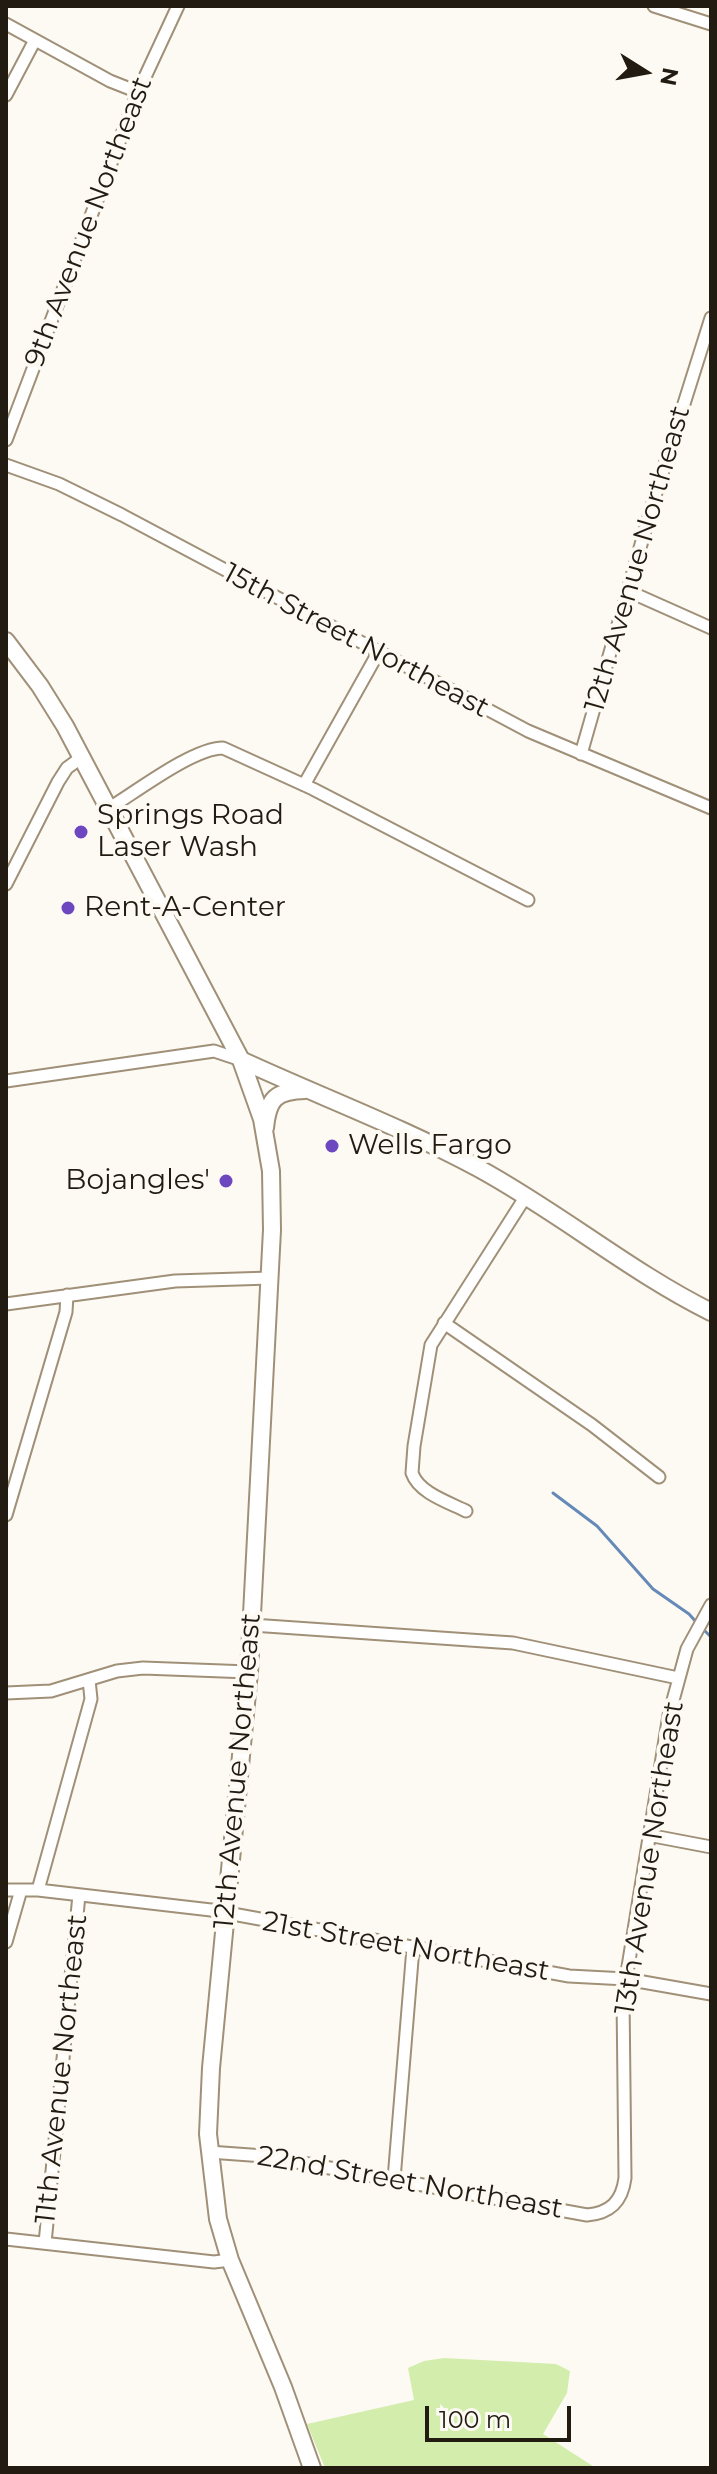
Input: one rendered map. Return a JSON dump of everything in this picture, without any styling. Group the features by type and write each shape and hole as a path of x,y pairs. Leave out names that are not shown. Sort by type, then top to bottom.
{"main road":[{"name":"12th Avenue Northeast","path":"6,641 48,697 82,757 241,1060 265,1132 273,1189 252,1625 211,2068 209,2152 218,2219 230,2260 312,2468"},
{"path":"241,1060 442,1150 526,1196 662,1286 711,1312"},
{"path":"265,1132 270,1106 276,1096 286,1091 307,1090"}],"street":[{"name":"9th Avenue Northeast","path":"6,440 138,92 178,6"},
{"path":"654,6 711,24"},
{"path":"6,24 110,81 138,92"},
{"path":"6,95 35,40"},
{"name":"12th Avenue Northeast","path":"581,754 654,499 708,338 711,318"},
{"name":"15th Street Northeast","path":"6,465 59,484 122,515 528,731 711,808"},
{"path":"628,591 711,628"},
{"path":"304,785 378,653"},
{"path":"108,809 190,758 213,748 232,750 528,900"},
{"path":"6,884 58,782 67,768 82,757"},
{"path":"6,1081 214,1051 241,1060"},
{"path":"466,1511 418,1484 412,1468 427,1356 444,1323 526,1196"},
{"path":"6,1304 175,1281 270,1278"},
{"path":"6,1515 66,1312 67,1295"},
{"path":"444,1323 592,1425 659,1477"},
{"name":"13th Avenue Northeast","path":"609,2209 619,2198 625,2178 623,1996 661,1757 678,1678 693,1635 711,1605"},
{"path":"252,1625 513,1643 678,1678"},
{"path":"6,1693 51,1691 117,1671 143,1668 249,1672"},
{"name":"11th Avenue Northeast","path":"38,1890 91,1699 89,1680"},
{"path":"648,1835 711,1847"},
{"name":"21st Street Northeast","path":"6,1890 38,1890 226,1914 569,1976 626,1979 711,1994"},
{"path":"6,1942 21,1890"},
{"name":"11th Avenue Northeast","path":"45,2243 79,1895"},
{"path":"394,2179 413,1948"},
{"name":"22nd Street Northeast","path":"209,2152 264,2156 587,2215 605,2213 609,2209"},
{"path":"6,2239 214,2262 230,2260"}],"green space":[{"path":"444,2358 556,2364 570,2371 567,2393 543,2434 596,2468 325,2468 307,2424 414,2400 408,2368 424,2361"}],"waterway":[{"path":"553,1493 597,1526 653,1589 697,1623"},
{"path":"703,1629 711,1637"}],"place":[{"name":"Springs Road Laser Wash","path":"81,832"},
{"name":"Rent-A-Center","path":"68,908"},
{"name":"Wells Fargo","path":"332,1146"},
{"name":"Bojangles'","path":"226,1181"}]}
